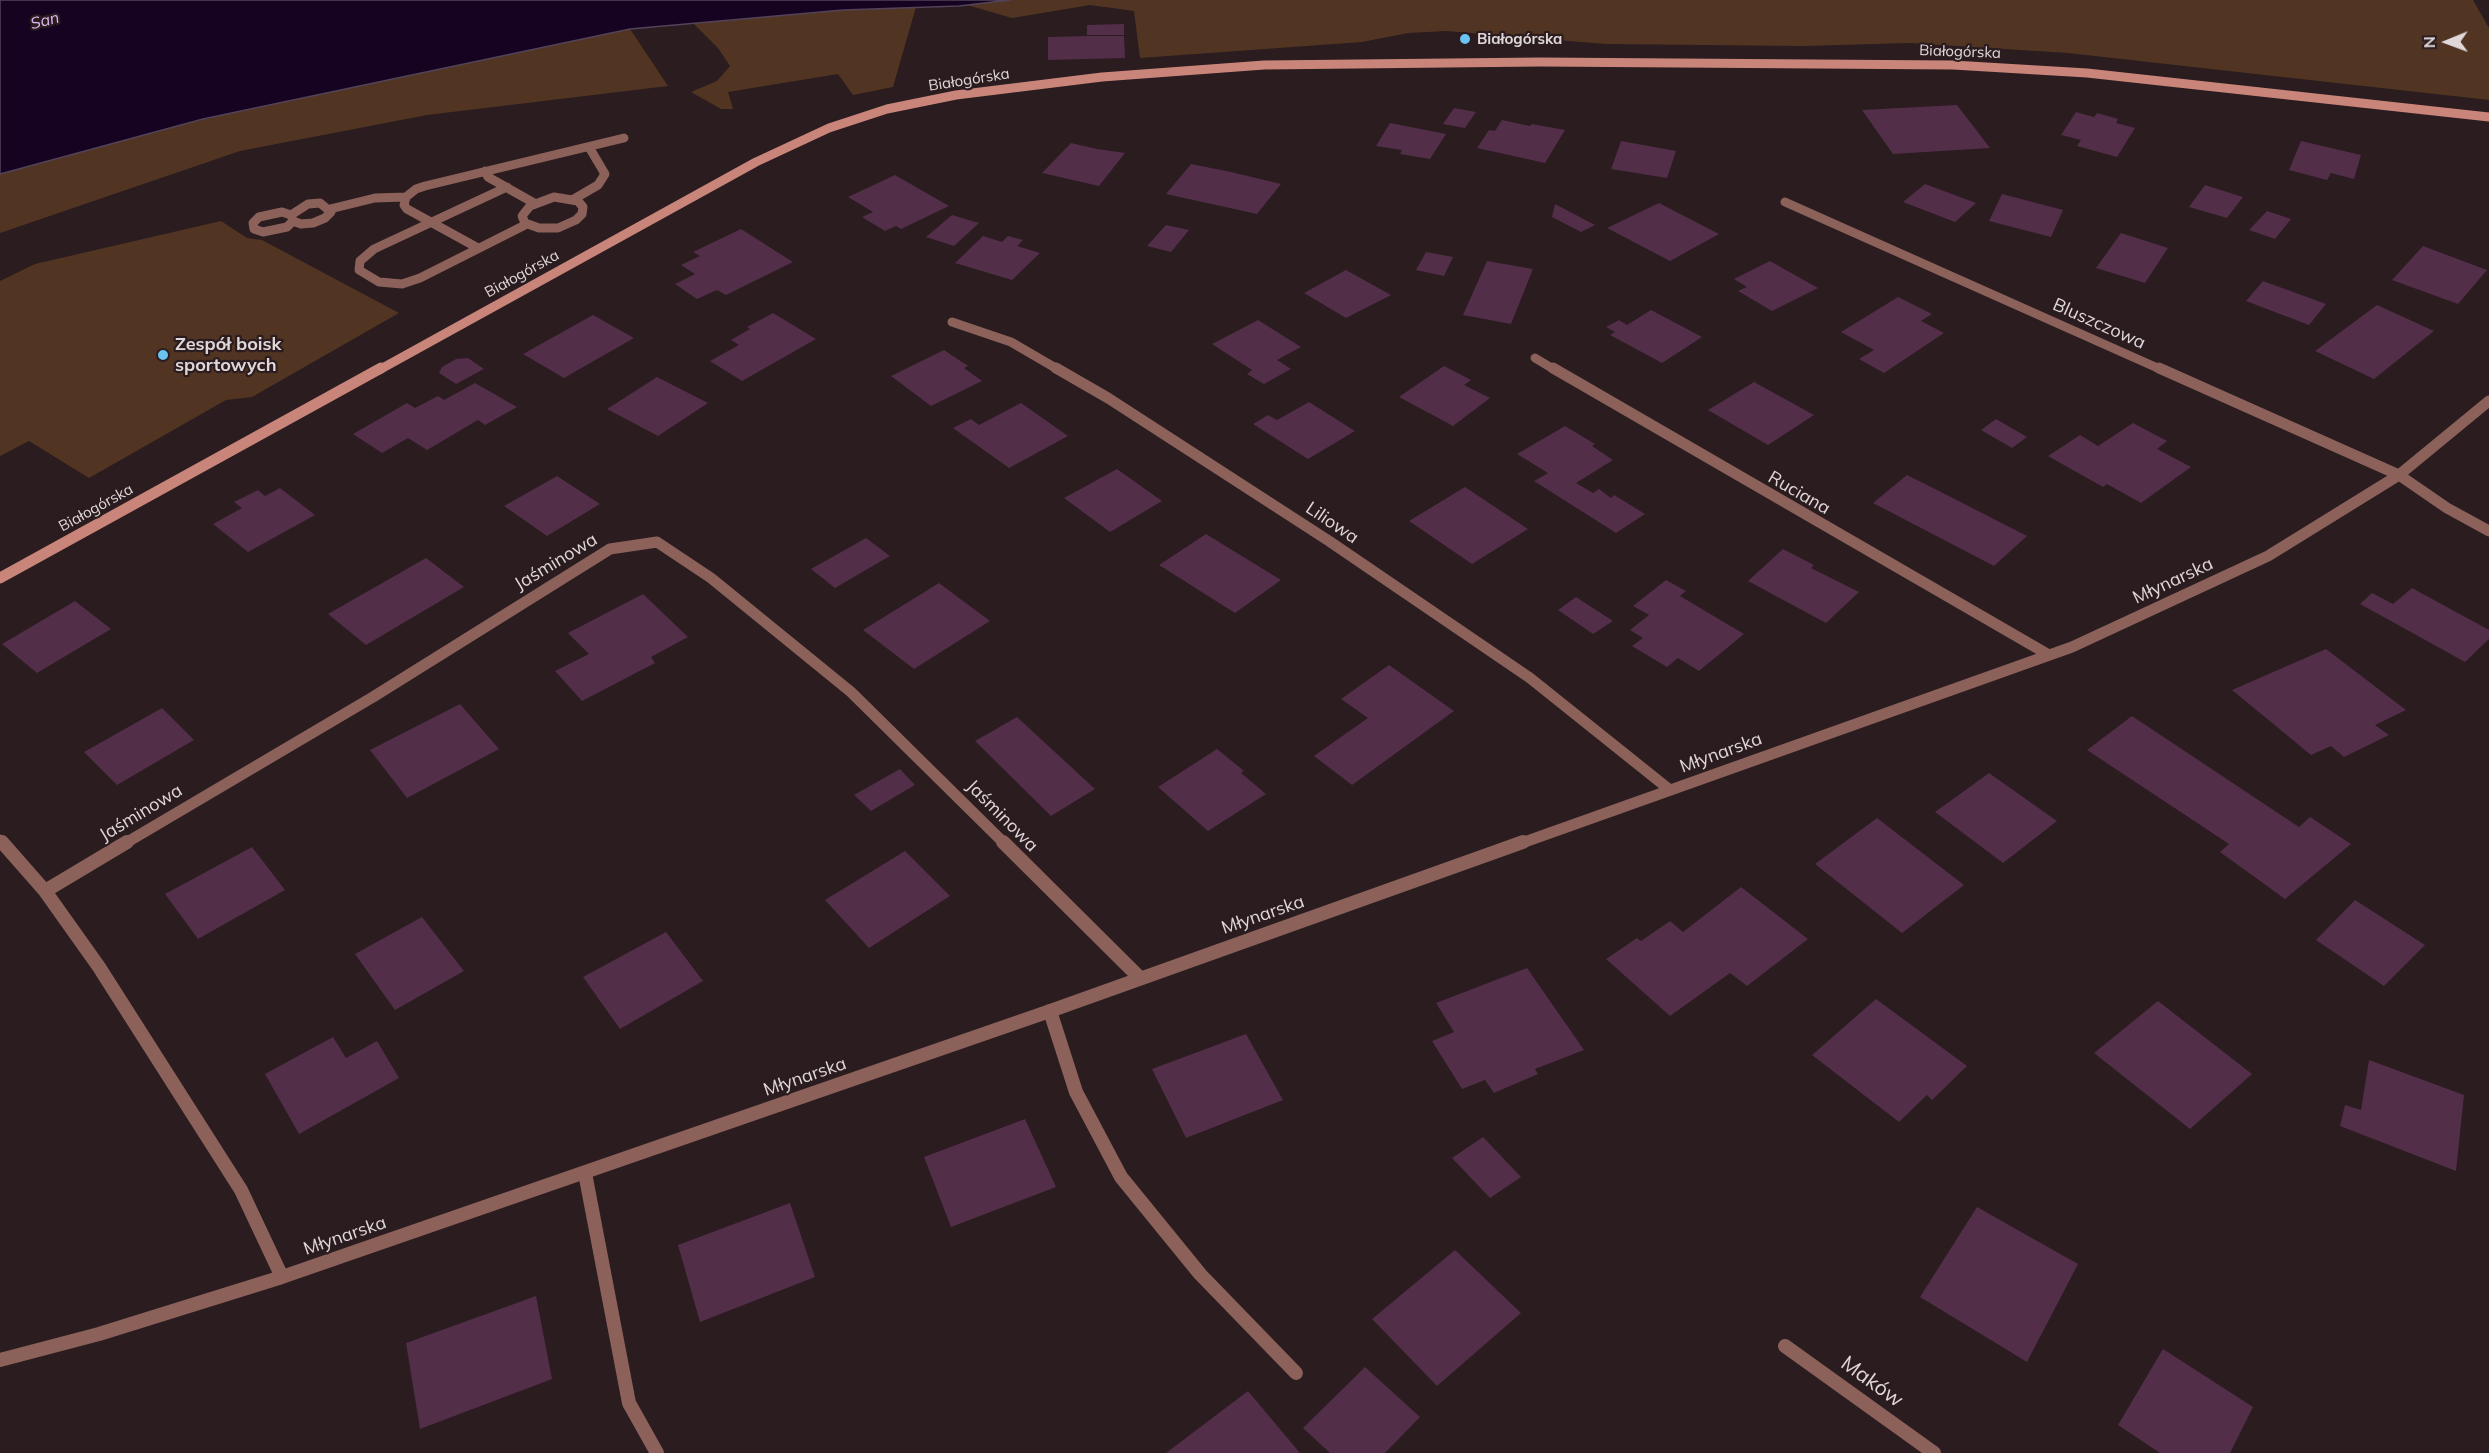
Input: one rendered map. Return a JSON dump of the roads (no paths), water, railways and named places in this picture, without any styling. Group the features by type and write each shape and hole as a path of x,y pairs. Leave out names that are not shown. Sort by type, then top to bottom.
{"street":[{"name":"Białogórska","path":"0,578 756,162 829,128 887,109 956,95 1102,77 1264,64 1539,62 1953,65 2087,73 2489,117"},
{"path":"330,209 331,212 325,218 313,223 301,224 292,218 297,209 308,204 320,203 330,209 375,198 406,197 416,189 425,186 624,138"},
{"path":"574,199 598,185 605,174 589,147"},
{"path":"485,171 488,177 534,203"},
{"path":"507,187 367,253 360,261 359,270 380,282 402,284 420,278 527,224"},
{"path":"406,197 407,209 478,248"},
{"path":"554,197 574,199 581,204 583,210 579,217 570,223 551,229 533,227 527,224 522,216 526,209 534,203 554,197"},
{"name":"Bluszczowa","path":"1785,202 2399,475 2447,508 2489,531"},
{"name":"Liliowa","path":"952,322 1011,342 1108,398 1329,541 1530,678 1670,790"},
{"name":"Ruciana","path":"1535,358 2049,655"},
{"name":"Młynarska","path":"0,1360 99,1334 282,1277 585,1173 1050,1011 2072,647 2172,603 2268,556 2399,475 2489,401"},
{"name":"Jaśminowa","path":"45,891 373,697 610,549 657,542 711,578 852,692 1140,978"},
{"path":"0,840 45,891 99,967 241,1190 282,1277"},
{"path":"1050,1011 1076,1092 1121,1178 1200,1274 1296,1373"},
{"path":"585,1173 629,1403 657,1453"},
{"name":"Maków","path":"1785,1346 1934,1453"}],"water":[{"name":"San","path":"0,0 1010,0 959,6 843,10 630,29 203,119 0,174"}],"place":[{"name":"Białogórska","path":"1465,39"},
{"name":"Zespół boisk sportowych","path":"163,355"}]}
